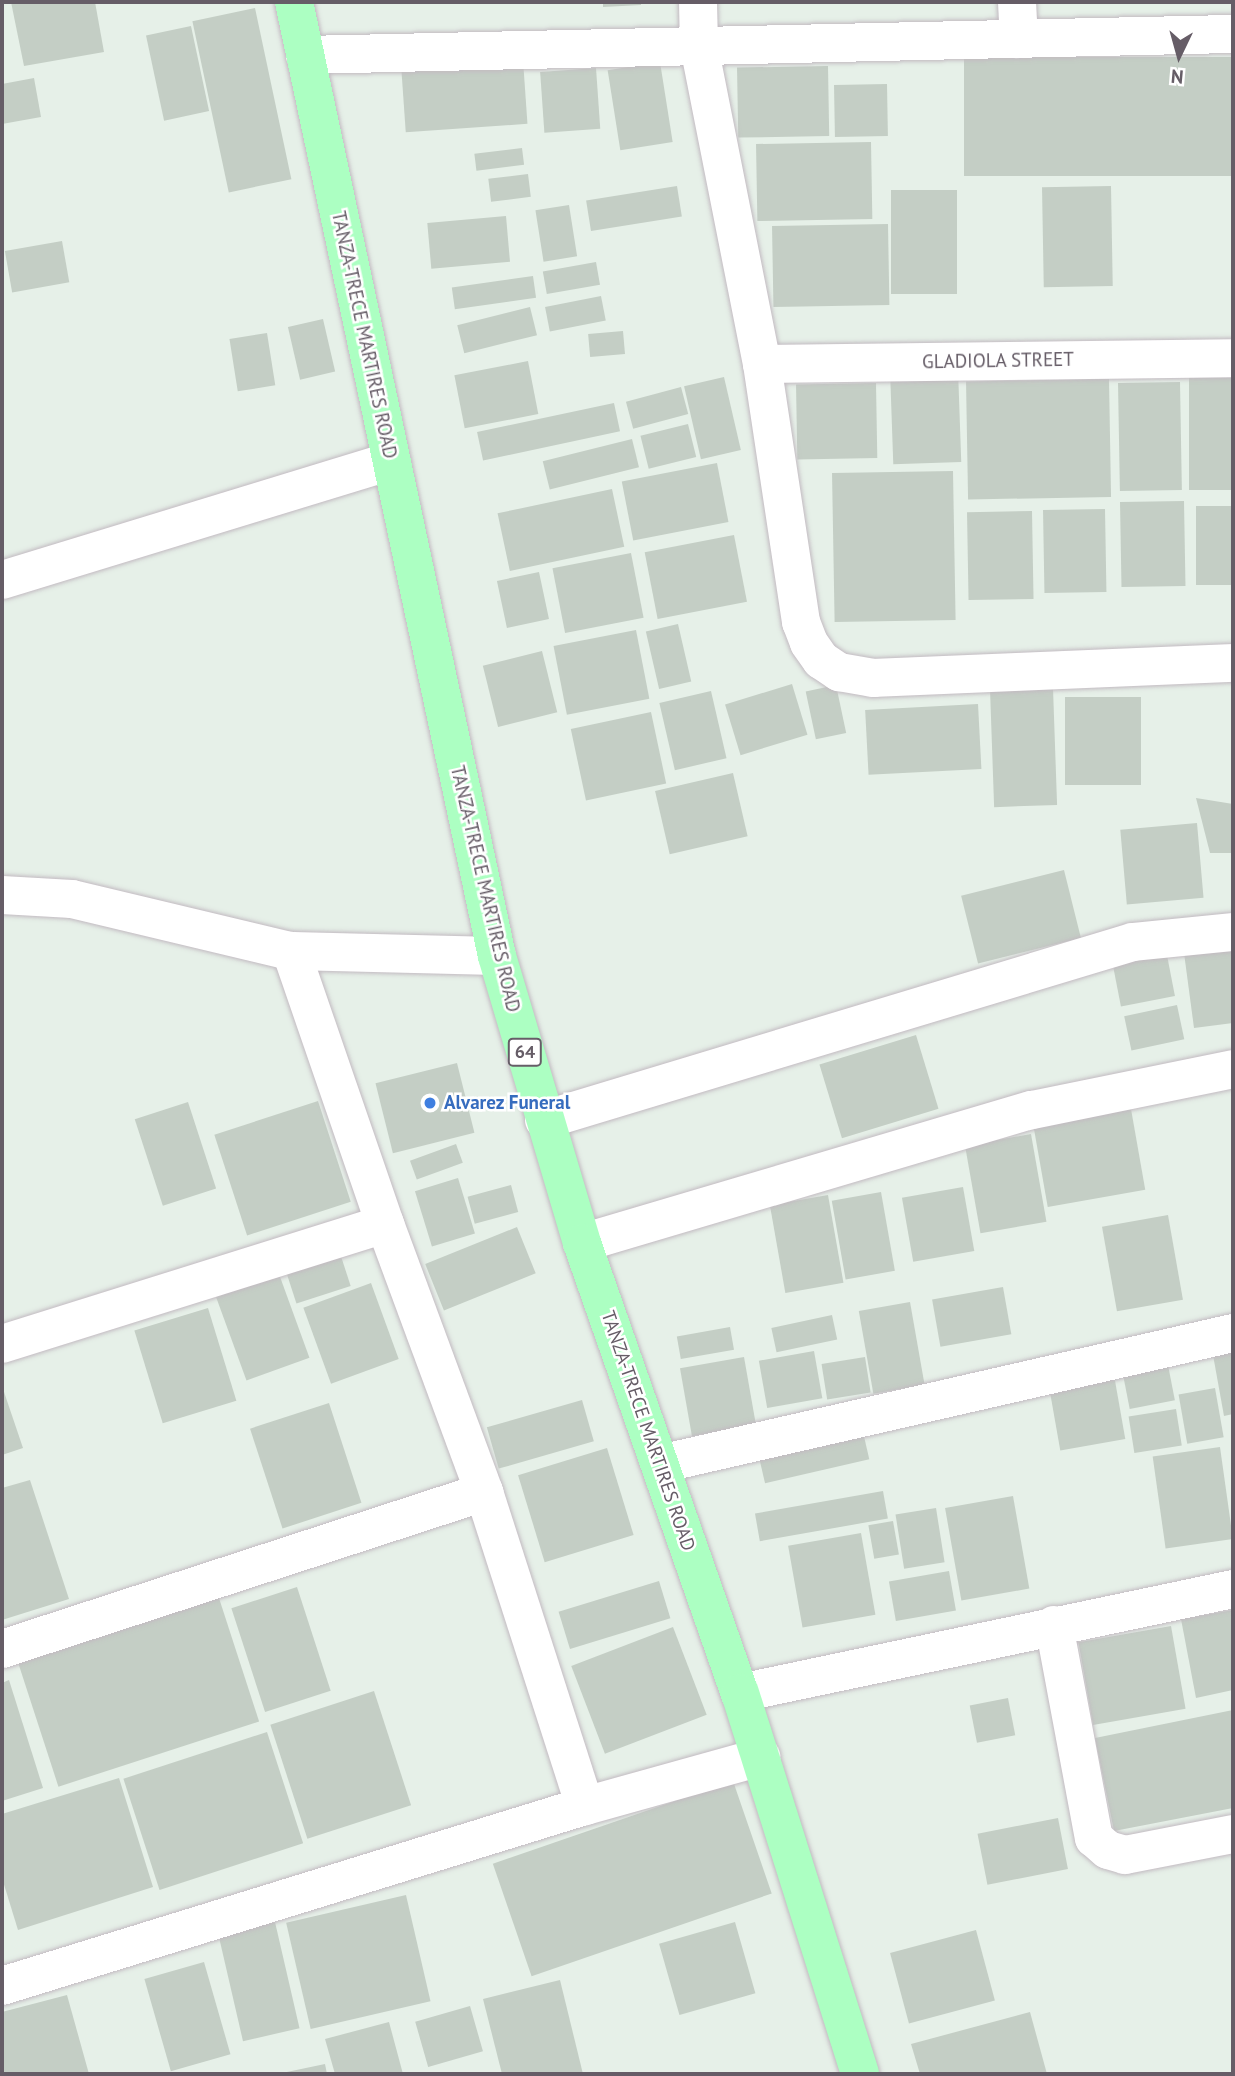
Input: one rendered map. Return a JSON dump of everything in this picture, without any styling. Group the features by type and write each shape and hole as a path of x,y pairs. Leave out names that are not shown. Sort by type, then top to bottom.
{"main road":[{"name":"TANZA-TRECE MARTIRES ROAD","path":"293,2 497,956 582,1243 740,1693 860,2074"}],"street":[{"path":"698,2 699,46 762,364 801,622 808,643 839,672 873,678 1233,663"},
{"path":"304,55 699,46 1018,20 1233,34"},
{"name":"GLADIOLA STREET","path":"762,364 1233,358"},
{"path":"2,580 391,461"},
{"path":"2,895 72,899 291,951 497,956"},
{"path":"544,1119 1133,942 1233,932"},
{"path":"291,951 385,1224 484,1492 585,1806"},
{"path":"582,1243 1032,1110 1233,1069"},
{"path":"2,1343 385,1224"},
{"path":"660,1464 1233,1333"},
{"path":"2,1648 484,1492"},
{"path":"740,1693 1233,1589"},
{"path":"1054,1625 1094,1838 1108,1850 1125,1856 1233,1834"},
{"path":"2,1986 585,1806 761,1757"}],"building":[{"path":"11,2 95,2 104,52 24,66"},
{"path":"603,2 641,2 641,5 603,7"},
{"path":"255,8 291,179 229,192 192,21"},
{"path":"191,26 209,111 164,121 146,36"},
{"path":"964,57 1233,57 1233,176 964,176"},
{"path":"523,60 527,124 406,132 401,69"},
{"path":"660,62 673,142 620,150 608,70"},
{"path":"828,66 829,136 738,138 737,68"},
{"path":"596,68 600,129 544,133 540,72"},
{"path":"34,78 41,117 2,124 2,84"},
{"path":"887,84 888,136 835,137 834,85"},
{"path":"871,142 872,219 757,221 756,144"},
{"path":"522,148 524,165 476,171 474,154"},
{"path":"528,174 531,197 491,202 488,179"},
{"path":"677,186 682,217 591,231 586,200"},
{"path":"1111,186 1113,286 1044,287 1042,187"},
{"path":"891,190 957,190 957,294 891,294"},
{"path":"569,205 577,256 544,262 535,210"},
{"path":"506,216 510,262 431,269 427,223"},
{"path":"888,224 889,305 773,307 772,226"},
{"path":"62,241 69,282 12,292 5,251"},
{"path":"596,262 600,285 547,294 543,271"},
{"path":"533,276 536,298 455,309 452,287"},
{"path":"601,296 606,321 550,331 545,307"},
{"path":"530,307 537,335 464,353 457,325"},
{"path":"323,319 335,372 300,380 288,327"},
{"path":"623,331 625,354 590,357 588,334"},
{"path":"267,333 275,385 238,391 229,339"},
{"path":"528,361 538,414 465,428 454,375"},
{"path":"958,369 961,462 893,464 890,371"},
{"path":"724,377 741,450 701,459 684,386"},
{"path":"1189,377 1233,377 1233,490 1189,490"},
{"path":"1109,379 1111,497 968,499 966,381"},
{"path":"1180,382 1182,490 1120,491 1118,383"},
{"path":"876,383 877,458 797,459 796,384"},
{"path":"681,387 688,414 633,429 626,402"},
{"path":"614,403 620,431 483,460 477,432"},
{"path":"688,424 696,457 649,469 640,436"},
{"path":"632,439 639,467 550,489 543,461"},
{"path":"717,463 728,522 633,540 622,482"},
{"path":"953,471 956,620 835,622 832,473"},
{"path":"612,489 624,547 510,571 498,513"},
{"path":"1184,501 1185,586 1121,587 1120,502"},
{"path":"1196,506 1233,506 1233,585 1196,585"},
{"path":"1105,509 1106,592 1044,593 1043,510"},
{"path":"1032,511 1034,599 969,600 967,512"},
{"path":"734,535 747,602 658,619 645,552"},
{"path":"631,553 644,618 565,633 552,568"},
{"path":"539,572 549,619 507,628 497,581"},
{"path":"678,624 691,681 659,689 646,631"},
{"path":"636,630 649,699 567,715 554,646"},
{"path":"542,651 557,712 498,727 483,666"},
{"path":"792,684 807,735 741,755 725,704"},
{"path":"836,685 846,733 816,739 806,691"},
{"path":"1053,688 1057,805 994,807 990,690"},
{"path":"711,691 727,758 675,770 659,703"},
{"path":"1065,697 1141,697 1141,785 1065,785"},
{"path":"978,704 981,769 869,775 865,710"},
{"path":"651,712 666,783 586,800 571,729"},
{"path":"733,773 748,836 670,854 655,791"},
{"path":"1196,798 1233,804 1233,853 1210,853"},
{"path":"1197,823 1204,898 1127,904 1120,830"},
{"path":"1064,870 1081,938 978,964 961,896"},
{"path":"1165,945 1175,996 1121,1007 1111,955"},
{"path":"1233,946 1233,1023 1194,1028 1184,953"},
{"path":"1177,1005 1184,1039 1131,1050 1124,1016"},
{"path":"916,1035 939,1109 842,1138 819,1065"},
{"path":"457,1063 474,1133 393,1153 375,1083"},
{"path":"318,1101 351,1202 247,1235 214,1135"},
{"path":"188,1102 216,1189 163,1206 135,1119"},
{"path":"1131,1109 1145,1190 1048,1207 1034,1126"},
{"path":"1031,1134 1046,1222 980,1233 965,1146"},
{"path":"456,1144 463,1163 417,1180 410,1161"},
{"path":"458,1178 475,1233 432,1247 415,1191"},
{"path":"511,1185 518,1212 475,1224 468,1197"},
{"path":"963,1187 974,1251 913,1262 902,1198"},
{"path":"881,1192 895,1271 846,1279 832,1201"},
{"path":"828,1195 843,1283 785,1293 770,1205"},
{"path":"1168,1215 1183,1300 1117,1311 1102,1227"},
{"path":"517,1227 536,1273 444,1310 425,1264"},
{"path":"338,1247 351,1286 296,1304 284,1265"},
{"path":"279,1274 309,1358 246,1381 216,1297"},
{"path":"371,1283 399,1359 331,1384 303,1308"},
{"path":"1003,1287 1011,1334 940,1347 932,1300"},
{"path":"910,1302 925,1385 873,1394 859,1311"},
{"path":"208,1308 236,1401 163,1423 134,1331"},
{"path":"832,1315 837,1339 777,1352 771,1328"},
{"path":"730,1327 734,1350 681,1359 677,1336"},
{"path":"814,1351 822,1398 767,1408 759,1361"},
{"path":"1233,1351 1233,1414 1224,1416 1213,1355"},
{"path":"744,1357 756,1425 692,1436 680,1368"},
{"path":"865,1357 871,1393 827,1399 822,1364"},
{"path":"1168,1365 1175,1400 1130,1409 1123,1374"},
{"path":"1114,1375 1125,1439 1060,1450 1049,1386"},
{"path":"2,1386 23,1448 2,1455"},
{"path":"1215,1388 1224,1437 1187,1444 1179,1394"},
{"path":"582,1400 594,1441 499,1469 487,1427"},
{"path":"329,1403 361,1503 283,1529 250,1429"},
{"path":"1176,1409 1182,1446 1134,1453 1129,1417"},
{"path":"863,1432 869,1459 765,1483 759,1456"},
{"path":"1220,1447 1233,1539 1166,1549 1153,1456"},
{"path":"607,1448 634,1535 545,1562 518,1475"},
{"path":"30,1480 69,1599 2,1620 2,1488"},
{"path":"883,1491 888,1519 760,1541 755,1514"},
{"path":"1013,1496 1029,1589 961,1601 945,1508"},
{"path":"936,1508 945,1562 904,1569 896,1514"},
{"path":"893,1521 899,1554 874,1559 868,1525"},
{"path":"861,1533 875,1615 803,1628 788,1546"},
{"path":"949,1571 956,1610 896,1621 889,1582"},
{"path":"659,1581 670,1618 570,1649 559,1612"},
{"path":"297,1587 331,1691 265,1712 231,1608"},
{"path":"218,1595 259,1721 58,1787 17,1660"},
{"path":"1233,1610 1233,1690 1196,1698 1181,1619"},
{"path":"1171,1626 1186,1709 1093,1725 1078,1642"},
{"path":"673,1627 707,1715 605,1754 571,1666"},
{"path":"9,1680 43,1788 2,1801 2,1683"},
{"path":"374,1691 411,1805 307,1839 270,1725"},
{"path":"1008,1698 1015,1735 977,1743 970,1705"},
{"path":"1233,1710 1233,1808 1114,1831 1095,1738"},
{"path":"267,1732 303,1843 160,1890 123,1779"},
{"path":"119,1778 153,1887 18,1930 2,1878 2,1814"},
{"path":"733,1781 772,1894 532,1976 493,1864"},
{"path":"1058,1818 1068,1869 987,1885 978,1834"},
{"path":"406,1895 431,2001 311,2029 286,1923"},
{"path":"275,1922 300,2028 243,2041 218,1935"},
{"path":"735,1922 755,1993 679,2015 659,1944"},
{"path":"976,1930 995,2001 909,2024 890,1953"},
{"path":"204,1962 230,2054 171,2071 144,1979"},
{"path":"560,1980 583,2074 502,2074 483,1999"},
{"path":"67,1995 89,2074 2,2074 2,2012"},
{"path":"470,2006 483,2051 428,2067 415,2022"},
{"path":"1030,2012 1047,2074 920,2074 911,2044"},
{"path":"389,2022 403,2074 335,2074 325,2039"},
{"path":"325,2064 327,2074 282,2074 282,2073"}],"place":[{"name":"Alvarez Funeral","path":"430,1103"}]}
